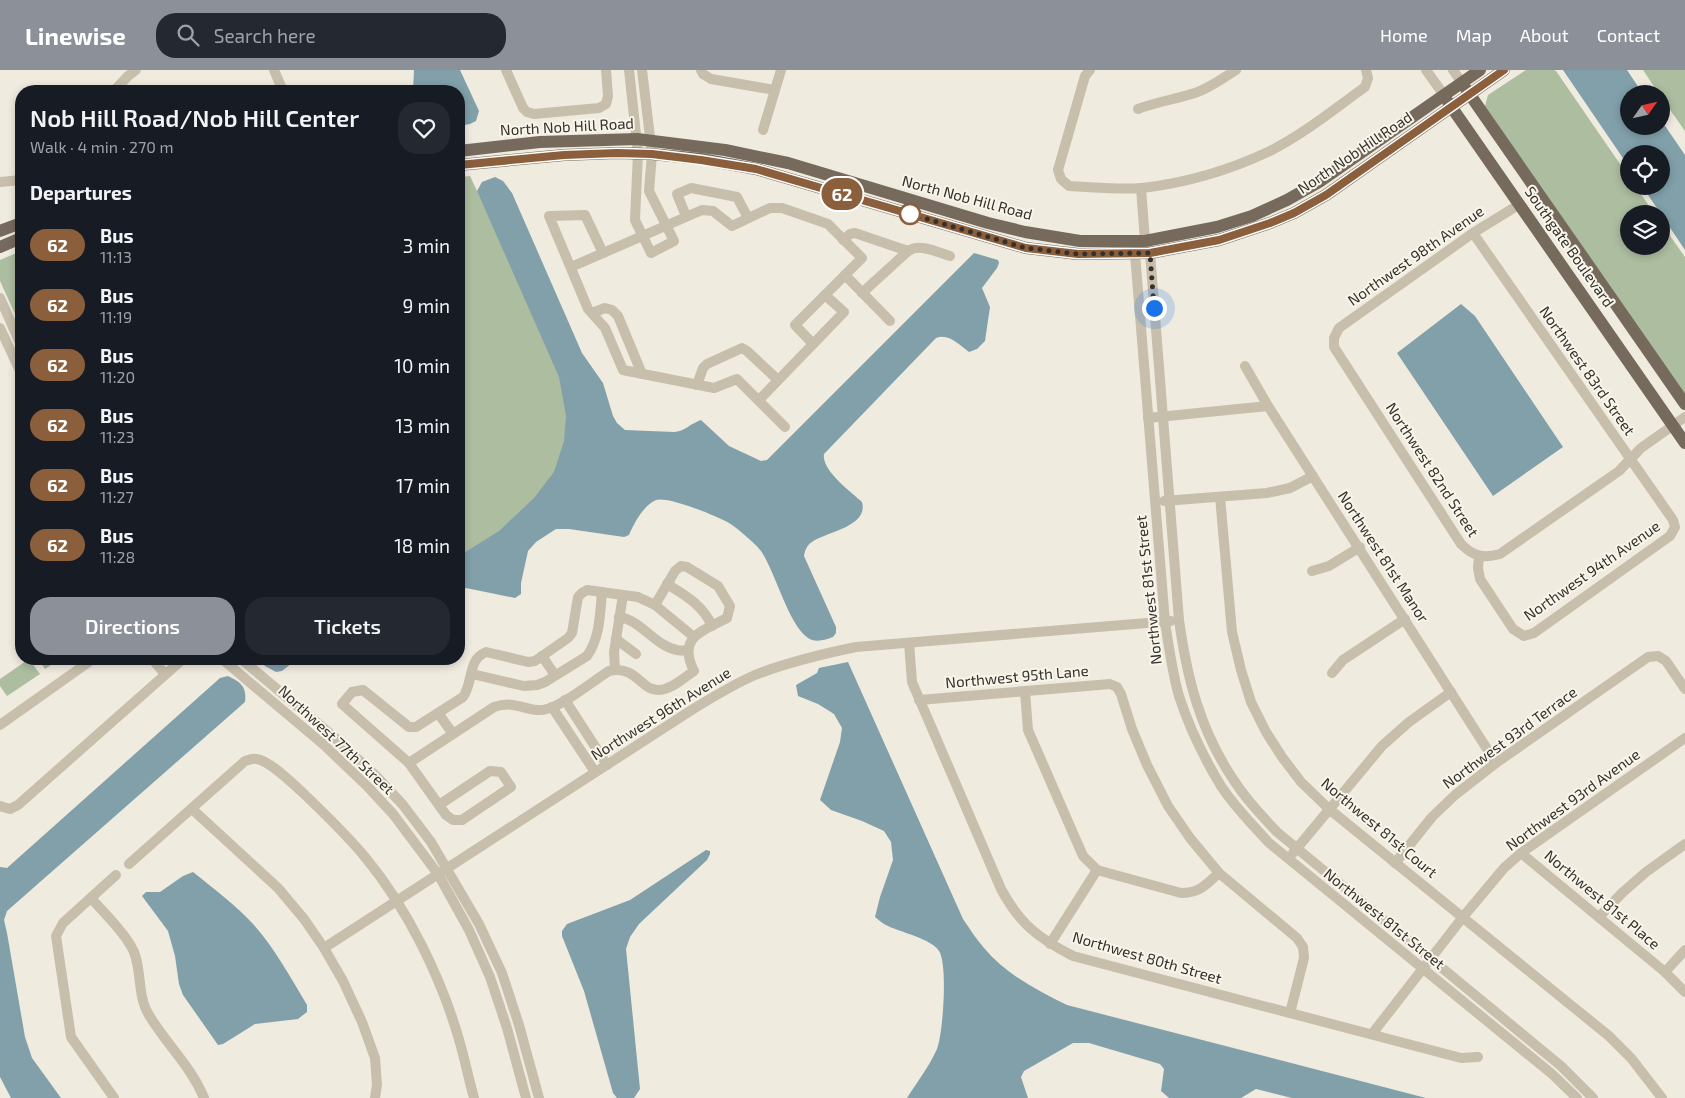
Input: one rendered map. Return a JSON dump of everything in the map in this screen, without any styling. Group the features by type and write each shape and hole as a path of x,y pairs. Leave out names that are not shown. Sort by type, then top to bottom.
{"main road":[{"name":"North Nob Hill Road","path":"465,150 540,142 650,140 725,150 788,163 1024,232 1080,241 1145,240 1217,227 1252,216 1287,200 1319,182 1480,70"},
{"name":"North Nob Hill Road","path":"465,165 564,155 638,153 701,160 756,169 1026,248 1078,254 1150,253 1219,240 1294,213 1326,195 1504,70"},
{"name":"Southgate Boulevard","path":"1462,83 1685,404"},
{"name":"Southgate Boulevard","path":"1444,95 1685,443"},
{"path":"0,231 15,225"},
{"path":"0,246 15,240"}],"street":[{"path":"120,85 136,70"},
{"path":"274,70 280,85"},
{"path":"506,70 523,108 527,112 534,114 598,108 606,104 608,96 606,70"},
{"path":"629,70 638,153 635,220 651,253 674,241 649,191 652,154 642,70"},
{"path":"700,70 702,74 711,79 775,90"},
{"path":"763,130 781,70"},
{"path":"1090,70 1085,76 1058,170 1061,179 1069,186 1141,188 1188,180 1229,168 1270,151 1302,132 1365,87 1367,74"},
{"path":"1138,108 1197,92 1218,82 1236,70"},
{"name":"Southgate Boulevard","path":"1426,70 1444,95"},
{"name":"Southgate Boulevard","path":"1453,70 1462,83"},
{"path":"0,182 15,181"},
{"path":"686,216 677,194 691,188 737,197 748,218"},
{"name":"Northwest 81st Street","path":"1141,188 1145,240 1150,253 1179,620 1192,691 1203,724 1217,753 1233,780 1277,832 1560,1066 1593,1098"},
{"name":"Northwest 98th Avenue","path":"1334,338 1339,328 1473,233 1520,204"},
{"path":"571,267 702,210 713,211 732,226 770,208 782,208 828,224 862,258 794,325 813,344"},
{"path":"603,253 585,215 549,216 588,309 604,328 624,370 714,388 737,379 785,427"},
{"path":"843,240 850,234 855,233 908,251"},
{"name":"Northwest 83rd Street","path":"1473,233 1673,520 1675,527"},
{"path":"1135,254 1145,240"},
{"path":"862,293 914,247 950,256"},
{"name":"Northwest 81st Street","path":"1135,254 1164,622 1179,696 1207,760 1222,787 1245,817 1268,842 1552,1074 1577,1098"},
{"path":"845,275 890,322"},
{"path":"759,400 844,312 825,294"},
{"path":"0,298 15,332"},
{"path":"592,313 605,308 612,310 618,316 642,374"},
{"path":"0,328 15,360"},
{"name":"Northwest 82nd Street","path":"1334,338 1334,347 1461,544 1468,552 1479,556 1478,568 1480,579 1513,629 1524,636"},
{"path":"697,385 703,368 707,364 742,348 778,380"},
{"name":"Northwest 81st Manor","path":"1245,366 1268,406 1360,547 1496,763"},
{"path":"1148,418 1268,406"},
{"path":"1479,556 1488,558 1500,554 1619,471 1642,448 1685,417"},
{"path":"1155,501 1267,493 1290,488 1314,476"},
{"name":"Northwest 81st Court","path":"1220,497 1232,632 1240,670 1251,702 1266,732 1282,757 1301,782 1329,809 1609,1036 1631,1058 1662,1098"},
{"name":"Northwest 94th Avenue","path":"1524,636 1534,633 1654,548 1670,536 1675,527"},
{"path":"1312,572 1329,566 1360,547"},
{"path":"409,763 494,707 510,704 535,710 547,709 565,700 609,671 628,671 652,689 660,690 670,687 694,671 688,657 688,645 698,633 727,618 730,606 718,586 681,566 675,571 654,605"},
{"path":"668,584 697,603 712,626"},
{"path":"439,805 490,771 501,772 511,787 462,820 453,820 446,816 409,763 342,704 352,692 363,690 409,727 416,728 463,697 467,691 475,659 486,652 528,662 535,661 568,638 572,633 578,597 587,590 638,597 654,605 694,637"},
{"path":"472,674 524,686 545,682 587,656 594,645 602,592"},
{"path":"616,670 614,652 623,595"},
{"path":"619,617 632,622 670,648 678,651 688,650"},
{"name":"Northwest 96th Avenue","path":"324,948 722,691 754,676 822,654 856,647 1179,620"},
{"path":"1332,673 1343,660 1405,620"},
{"path":"616,639 636,654"},
{"name":"Northwest 80th Street","path":"909,643 912,682 1001,889 1012,909 1026,925 1050,944 1073,956 1290,1014 1461,1058 1478,1057"},
{"path":"542,656 556,675"},
{"name":"Northwest 93rd Terrace","path":"1395,863 1432,817 1455,795 1496,763 1648,657 1658,656 1666,661 1685,689"},
{"path":"0,725 85,665"},
{"path":"157,665 165,674"},
{"path":"5,808 18,805 176,665"},
{"name":"Northwest 77th Street","path":"229,665 324,745 368,787 443,871 480,924 502,973 519,1024 539,1098"},
{"name":"Northwest 77th Street","path":"248,665 333,736 377,777 403,805 431,842 490,977 507,1028 526,1098"},
{"name":"Northwest 95th Lane","path":"920,700 1110,684 1117,687 1147,765 1168,806 1190,838 1219,873"},
{"path":"1025,692 1028,730 1083,856 1097,870 1180,893 1192,893 1202,888 1219,873 1297,938 1303,948 1304,958 1290,1014"},
{"path":"1288,859 1382,746 1409,722 1451,692"},
{"path":"565,700 607,765"},
{"path":"552,707 595,772"},
{"path":"438,713 453,734"},
{"path":"568,731 580,724"},
{"name":"Northwest 93rd Avenue","path":"1372,1034 1463,917 1504,868 1521,853 1685,738"},
{"path":"129,864 245,761 255,758 265,761 333,821 366,859 397,902 424,950 444,996 460,1042 474,1098"},
{"path":"192,809 278,888 304,919 324,948 343,981 362,1022 375,1058 377,1085 375,1098"},
{"path":"1599,917 1646,872 1685,844"},
{"name":"Northwest 81st Place","path":"1521,853 1665,972 1685,992"},
{"path":"1050,944 1097,870"},
{"path":"114,1098 71,1036 56,936 59,929 116,875"},
{"path":"91,898 130,944 135,954 143,1004 148,1015 190,1071 204,1098"},
{"path":"1665,972 1685,950"}],"green space":[{"path":"1526,70 1556,71 1620,164 1620,195 1641,195 1649,205 1620,205 1620,255 1670,255 1670,236 1685,257 1685,395 1485,106 1488,95"},
{"path":"1643,70 1685,70 1685,131 1670,110 1670,85 1653,85"},
{"path":"465,176 470,176 542,329 562,378 569,418 566,451 541,498 492,542 465,555"},
{"path":"15,254 15,314 0,281 0,260"},
{"path":"20,665 33,665 40,674 7,696 0,686 0,679"},
{"path":"42,665 51,665 45,669"}],"water":[{"path":"414,70 460,70 479,111 476,121 465,125 465,85 413,85"},
{"path":"1563,70 1627,70 1637,85 1620,85 1620,135 1670,135 1670,133 1685,155 1685,250 1670,228 1670,205 1655,205 1648,195 1670,195 1670,145 1620,145 1620,154"},
{"path":"495,177 503,181 512,193 582,353 603,383 617,423 625,430 674,432 681,431 701,420 729,446 761,461 767,460 974,253 998,260 997,268 982,288 990,307 985,341 977,349 969,352 950,338 936,338 824,454 824,460 832,474 862,502 862,510 859,517 853,523 818,538 808,546 804,554 836,627 836,633 833,637 817,641 808,638 801,631 788,610 767,560 755,544 741,532 729,523 714,516 671,501 656,500 652,502 637,520 629,535 624,537 569,529 556,529 536,542 528,551 521,583 521,594 515,598 465,588 465,552 499,531 534,498 554,472 564,441 566,416 559,377 477,191 482,182"},
{"path":"1461,304 1475,316 1563,447 1493,496 1397,353"},
{"path":"848,662 963,919 984,948 1012,974 1067,1005 1426,1098 1292,1098 1256,1089 1241,1098 1169,1098 1161,1091 1164,1069 1160,1064 1089,1043 1073,1043 1024,1071 1021,1077 1028,1098 907,1098 930,1062 939,1041 944,999 942,958 939,951 930,943 886,925 875,917 893,860 891,842 884,831 831,810 820,800 840,742 842,728 834,714 818,704 798,696 796,685 817,673 819,668"},
{"path":"290,665 282,671 276,672 265,666"},
{"path":"228,676 236,680 244,689 245,702 7,911 4,920 25,1037 32,1058 61,1098 11,1098 0,1077 0,867 7,868 220,678"},
{"path":"706,850 710,851 707,860 639,924 630,937 626,949 640,1089 634,1098 617,1098 613,1093 584,991 562,936 562,931 567,924 630,900"},
{"path":"193,872 240,911 269,944 307,1005 307,1012 298,1019 255,1024 223,1044 218,1045 183,995 168,931 142,896 146,892 160,892 183,876"}],"bus line":[{"name":"62","path":"465,164 564,155 617,153 652,154 701,160 756,169 1026,248 1078,254 1150,253 1219,240 1294,213 1326,195 1504,70"}],"route":[{"path":"910,214 1026,248 1078,254 1150,253 1154,308"}]}
